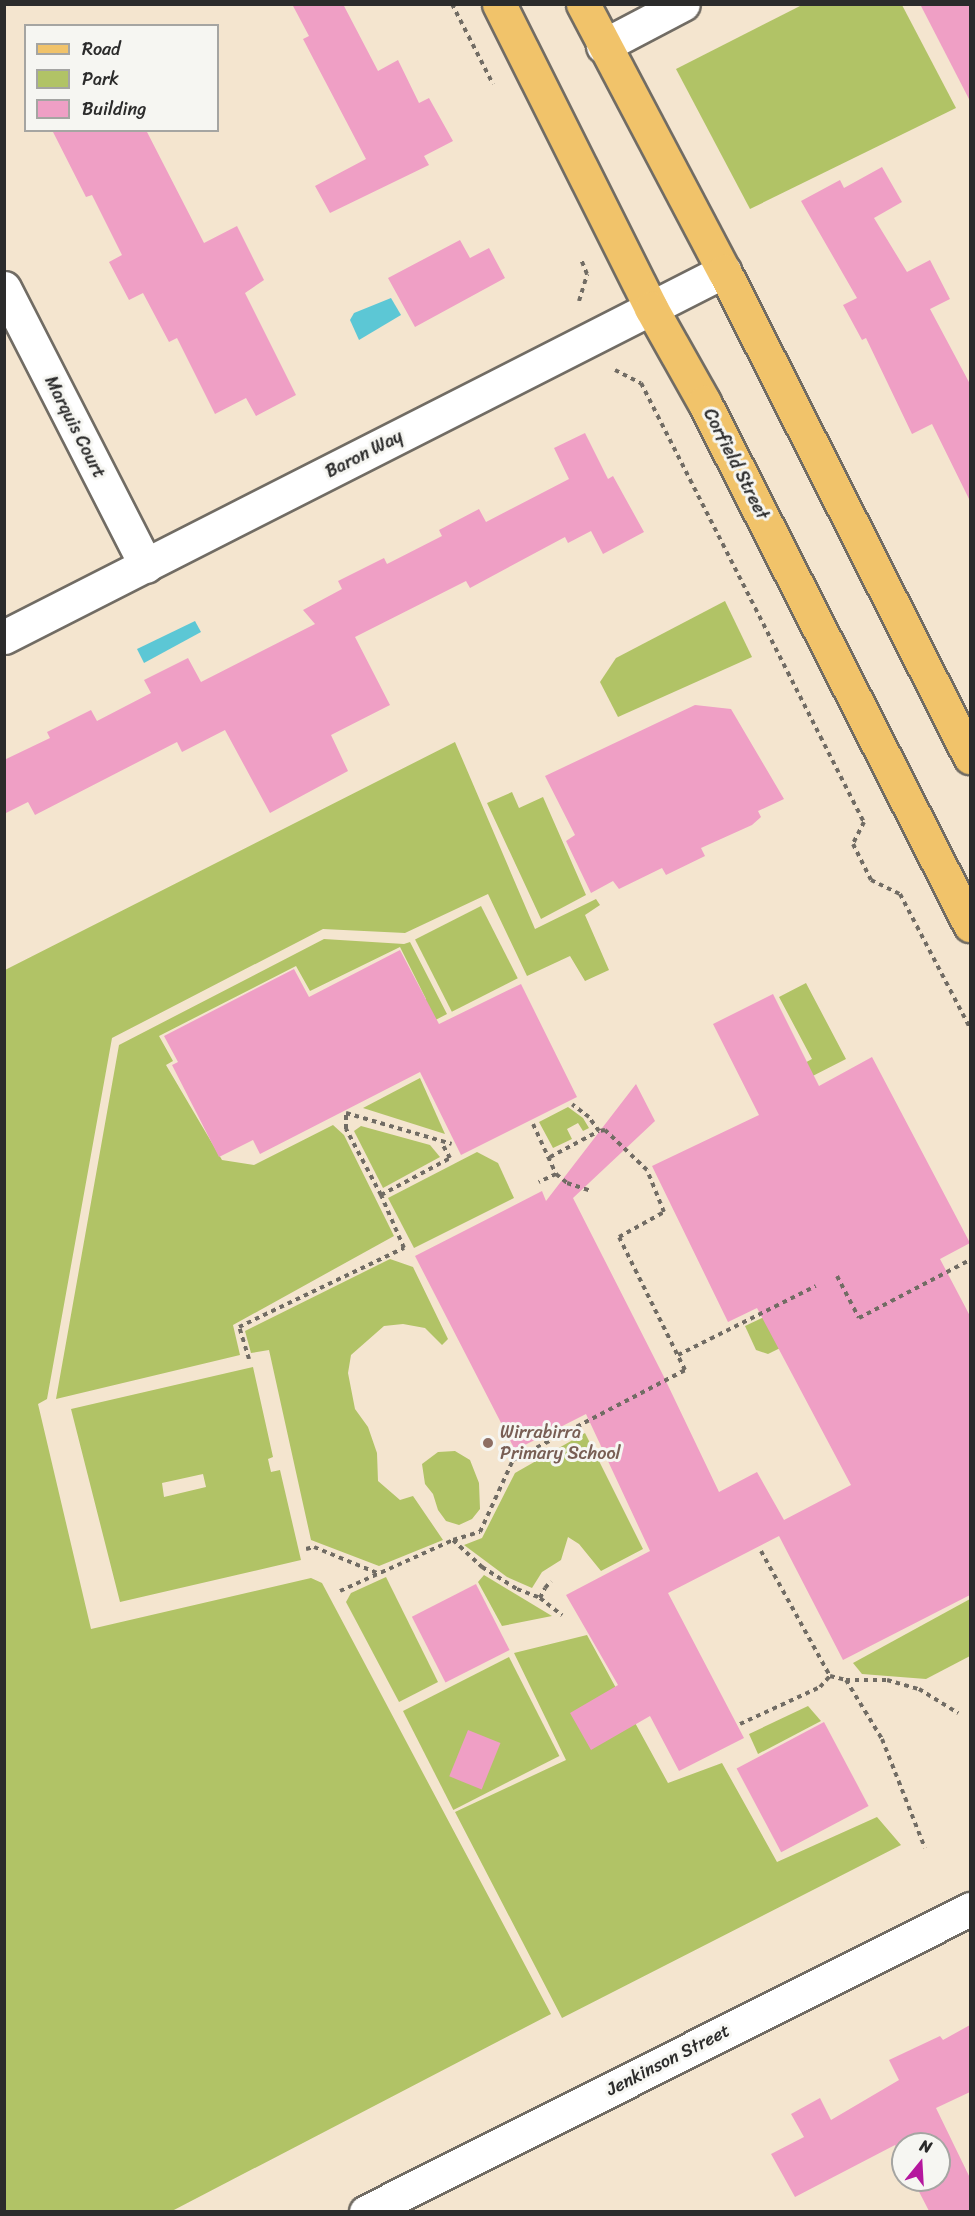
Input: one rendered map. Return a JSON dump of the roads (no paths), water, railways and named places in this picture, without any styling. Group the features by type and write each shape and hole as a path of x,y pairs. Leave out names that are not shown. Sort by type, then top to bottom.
{"main road":[{"name":"Corfield Street","path":"499,4 651,308 704,402 970,925"},
{"path":"583,4 603,46 724,271 970,757"}],"street":[{"path":"603,46 683,4"},
{"name":"Baron Way","path":"4,638 724,271"},
{"name":"Marquis Court","path":"4,288 146,566"},
{"name":"Jenkinson Street","path":"366,2211 970,1909"}],"water":[{"path":"391,298 401,315 359,340 350,320 354,313"},
{"path":"195,621 201,632 144,663 137,649"}],"place":[{"name":"Wirrabirra Primary School","path":"488,1443"}]}
